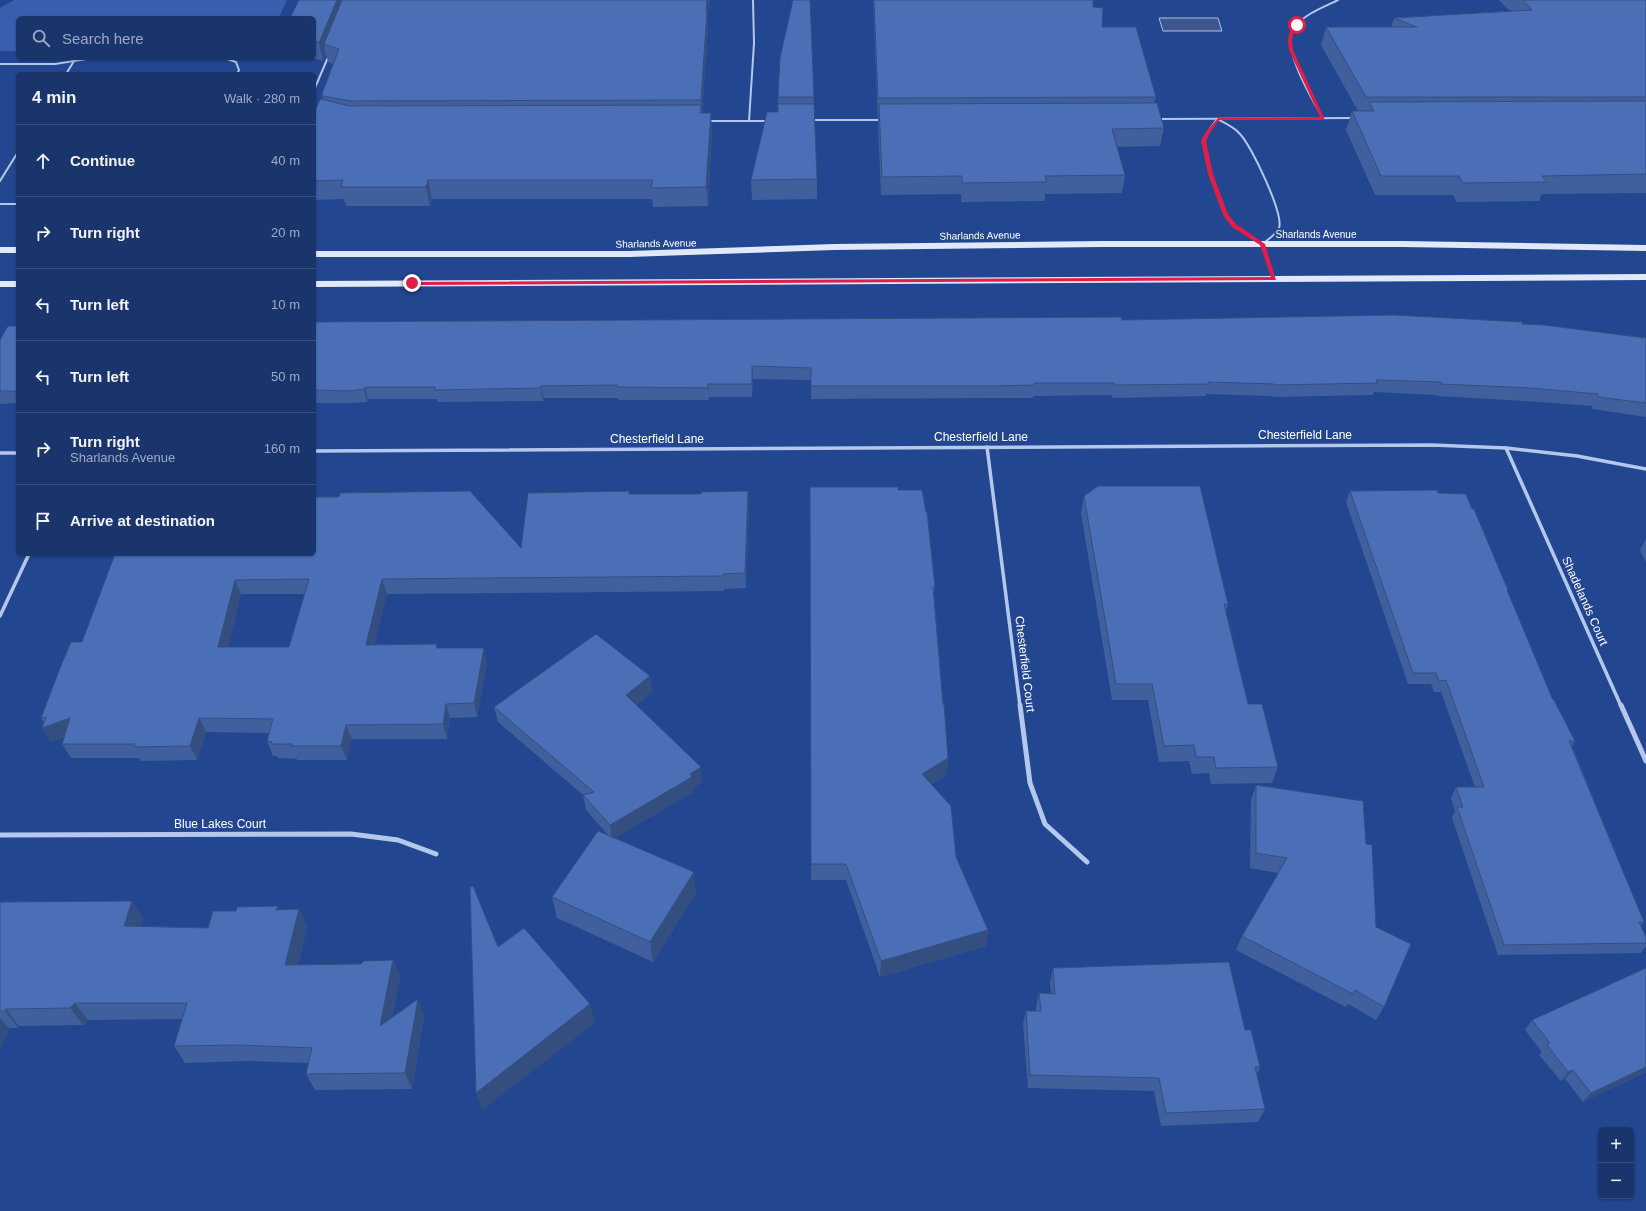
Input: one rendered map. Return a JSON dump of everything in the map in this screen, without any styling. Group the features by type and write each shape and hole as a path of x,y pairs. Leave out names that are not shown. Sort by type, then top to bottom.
{"main road":[{"name":"Sharlands Avenue","path":"316,254 629,254 864,246 1262,244 1424,244 1646,248"},
{"path":"0,250 16,250"},
{"path":"316,284 1646,277"},
{"path":"0,284 16,284"}],"street":[{"name":"Chesterfield Lane","path":"316,451 1406,445 1506,448 1577,456 1646,469"},
{"name":"Chesterfield Court","path":"987,447 1030,784 1045,824 1087,862"},
{"name":"Shadelands Court","path":"1506,448 1646,761"},
{"path":"0,453 16,453"},
{"path":"0,616 28,556"},
{"name":"Blue Lakes Court","path":"0,835 351,834 398,840 436,854"}],"lane":[{"path":"749,121 754,43 753,0"},
{"path":"1323,119 1295,61 1289,41 1291,32 1297,25 1338,0"},
{"path":"316,85 329,54"},
{"path":"0,64 56,64 80,60"},
{"path":"230,60 236,62 239,70 238,72"},
{"path":"67,72 74,61"},
{"path":"316,108 322,113"},
{"path":"1156,119 1358,118"},
{"path":"1218,119 1206,134 1203,141 1211,174 1226,215 1234,226 1262,244 1274,279"},
{"path":"1218,119 1231,126 1242,135 1250,146 1278,213 1280,225 1275,234 1262,244"},
{"path":"812,120 882,120"},
{"path":"702,121 773,121"},
{"path":"0,181 16,155"},
{"path":"0,204 16,204"}],"shaded area":[{"path":"14,0 287,0 280,16 16,16 16,51 0,51 0,8"},
{"path":"1159,18 1218,18 1222,31 1163,31"}],"building":[{"path":"299,0 337,0 319,43 316,42 316,16 291,16"},
{"path":"342,0 707,0 701,100 351,101 323,96 322,94 339,49 324,44"},
{"path":"793,0 810,0 814,97 778,97 780,58"},
{"path":"874,0 1093,0 1093,7 1103,8 1102,27 1136,27 1156,97 878,98"},
{"path":"1523,0 1646,0 1646,97 1366,97 1326,27 1417,27 1394,18 1532,10"},
{"path":"320,99 350,106 701,105 700,113 711,113 706,187 651,188 653,180 428,180 426,187 341,187 343,180 316,181 316,109"},
{"path":"1646,101 1646,174 1542,176 1547,182 1463,183 1459,176 1381,176 1352,111 1374,111 1369,102"},
{"path":"1157,103 1164,128 1112,129 1125,175 1045,176 1047,182 962,183 962,176 882,177 879,104"},
{"path":"778,104 814,104 817,179 751,180 767,112 778,112"},
{"path":"1394,315 1522,322 1522,324 1544,325 1646,338 1646,403 1598,397 1598,394 1530,388 1442,384 1441,382 1376,380 1377,383 1275,385 1208,382 1209,384 1114,385 1115,383 1034,383 1034,385 994,386 811,386 811,368 752,366 752,384 708,384 708,388 617,387 617,385 435,390 435,387 365,387 364,389 348,391 316,390 316,322 1121,317 1122,320"},
{"path":"8,326 16,326 16,391 0,391 0,340"},
{"path":"1098,486 1200,486 1228,604 1224,604 1248,704 1262,704 1278,767 1216,768 1214,757 1196,757 1194,745 1164,746 1152,684 1116,684 1084,496"},
{"path":"810,487 898,487 898,490 922,490 927,512 935,587 933,587 948,758 922,774 951,806 956,857 988,930 881,961 846,864 811,864"},
{"path":"1437,490 1438,493 1466,494 1472,509 1474,509 1553,700 1575,741 1569,741 1644,922 1639,922 1646,937 1646,943 1504,945 1457,807 1463,807 1456,787 1484,787 1446,680 1439,681 1436,673 1413,673 1350,491"},
{"path":"470,491 521,548 528,493 629,491 629,494 701,494 701,492 748,491 745,573 723,574 723,576 382,579 366,645 436,644 437,648 484,648 474,703 446,704 443,724 346,725 341,746 291,746 292,744 272,744 272,742 267,741 273,719 199,718 190,746 134,747 135,744 62,744 70,718 42,728 46,717 41,718 60,668 71,642 82,642 114,556 316,556 316,497 339,497 340,493","holes":["309,579 289,647 218,647 235,580"]},
{"path":"596,634 650,676 626,695 701,767 690,774 692,777 610,825 583,795 594,792 494,707"},
{"path":"1256,785 1363,801 1366,844 1372,845 1376,927 1411,944 1384,1007 1355,990 1353,994 1242,936 1287,858 1256,853"},
{"path":"598,831 694,872 650,942 552,897"},
{"path":"473,886 498,947 524,928 590,1004 476,1093 470,887"},
{"path":"132,901 124,926 208,928 213,911 236,911 237,907 278,906 276,910 299,909 285,965 361,964 364,961 393,960 380,1026 418,999 405,1073 306,1074 312,1048 239,1045 174,1046 187,1003 75,1003 70,1008 6,1009 5,1011 0,1011 0,902"},
{"path":"1229,962 1245,1030 1251,1030 1260,1067 1255,1067 1265,1109 1166,1113 1159,1078 1030,1075 1026,1011 1041,1011 1039,993 1055,994 1053,968"},
{"path":"1646,968 1646,1067 1591,1093 1573,1070 1568,1072 1547,1045 1550,1043 1532,1020"}],"route":[{"path":"412,283 1274,279 1262,244 1234,226 1226,215 1211,174 1203,141 1206,134 1218,119 1323,119 1291,50 1289,41 1291,32 1297,25"}]}
